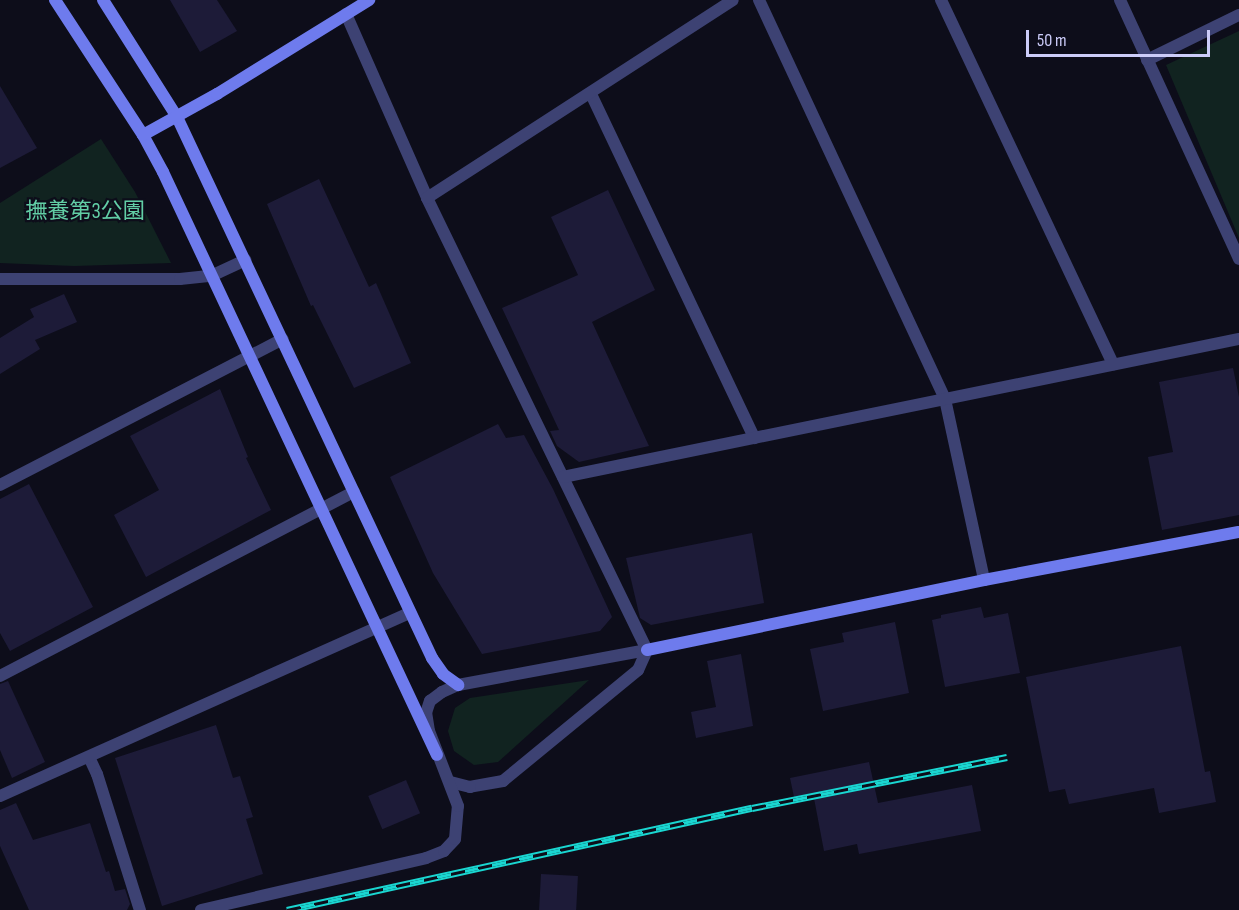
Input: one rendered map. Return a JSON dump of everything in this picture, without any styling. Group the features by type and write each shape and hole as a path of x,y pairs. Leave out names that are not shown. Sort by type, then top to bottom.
{"street":[{"path":"55,0 143,135 450,782 458,806 455,839 444,851 426,858 201,910"},
{"path":"103,0 177,117 432,658 443,674 459,685"},
{"path":"143,135 177,117 369,0"},
{"path":"427,198 733,0"},
{"path":"759,0 945,399 984,580"},
{"path":"941,0 1113,364"},
{"path":"1120,0 1239,258"},
{"path":"346,14 427,198 647,650 639,670 503,781 470,787 450,782"},
{"path":"1147,60 1239,15"},
{"path":"591,94 754,438"},
{"path":"0,279 101,281 211,276 245,260"},
{"path":"0,485 248,355 283,339"},
{"path":"563,477 1239,339"},
{"path":"0,676 354,492"},
{"path":"437,755 426,713 430,701 442,692 459,685 647,650 984,580 1239,532"},
{"path":"0,796 411,613"},
{"path":"89,757 98,774 140,910"}],"green space":[{"path":"1239,31 1239,238 1166,65"},
{"name":"撫養第3公園","path":"101,139 135,192 171,263 74,266 0,263 0,203"},
{"path":"589,680 498,762 474,765 454,751 448,731 455,708 470,698"}],"building":[{"path":"170,0 217,0 237,31 200,52"},
{"path":"0,86 37,148 0,168"},
{"path":"319,179 369,287 376,283 411,363 354,388 313,305 311,306 267,204"},
{"path":"608,190 655,290 592,322 649,446 579,462 557,446 550,431 559,430 502,308 578,275 551,217"},
{"path":"64,294 77,322 35,340 40,349 0,374 0,338 34,317 30,309"},
{"path":"1233,368 1239,397 1239,515 1162,530 1148,457 1173,452 1159,382"},
{"path":"220,389 248,457 246,458 271,510 146,577 114,515 159,490 130,436"},
{"path":"498,424 506,438 524,435 553,489 612,617 600,631 482,654 433,573 390,477"},
{"path":"29,484 93,607 10,651 0,633 0,499"},
{"path":"752,533 764,603 651,625 640,618 626,558"},
{"path":"981,607 984,618 1008,613 1020,673 945,687 932,620 941,618 941,615"},
{"path":"895,622 909,693 823,711 810,649 844,642 842,633"},
{"path":"1181,646 1205,772 1210,771 1216,802 1159,813 1154,788 1069,804 1065,789 1049,792 1026,677"},
{"path":"741,654 753,726 696,738 691,712 716,707 707,661"},
{"path":"8,681 45,762 12,778 0,750 0,684"},
{"path":"216,725 233,778 240,776 253,817 246,819 263,874 162,906 115,758"},
{"path":"869,762 878,803 972,785 981,831 859,854 857,844 824,851 813,793 794,797 790,778"},
{"path":"406,780 420,813 382,829 368,796"},
{"path":"16,803 33,840 90,823 106,872 109,871 115,891 125,889 130,904 127,910 29,910 0,846 0,810"},
{"path":"541,874 578,876 576,910 539,910"}],"railway":[{"path":"287,910 752,808 1007,757"}]}
